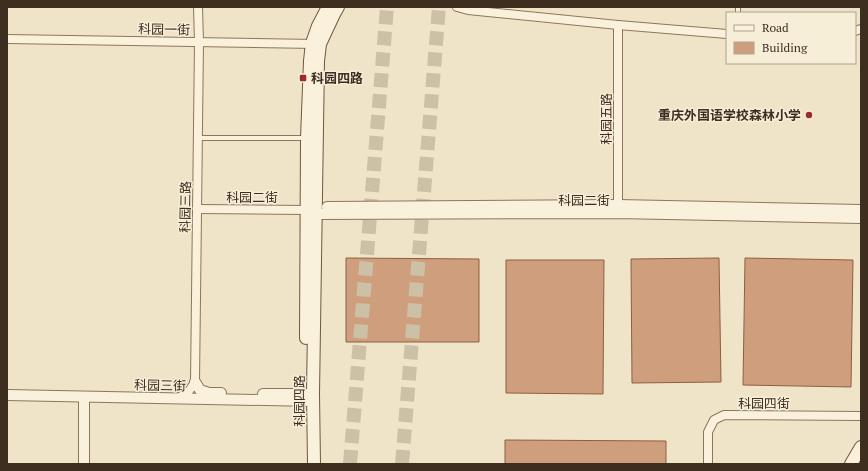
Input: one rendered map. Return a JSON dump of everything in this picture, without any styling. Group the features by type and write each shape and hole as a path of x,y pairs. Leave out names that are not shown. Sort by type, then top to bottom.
{"main road":[{"name":"科园四路","path":"306,464 318,61 316,44 318,26 328,7"},
{"name":"科园四路","path":"313,210 307,138 310,61 316,44 338,7"},
{"name":"科园四路","path":"309,398 314,464"},
{"path":"851,464 861,447"}],"street":[{"name":"科园三路","path":"195,382 199,42 198,7"},
{"path":"457,7 468,10 488,9 618,25 726,34"},
{"name":"科园五路","path":"618,25 618,209"},
{"name":"科园一街","path":"7,39 316,44"},
{"name":"科园二街","path":"197,209 861,210"},
{"name":"科园二街","path":"618,209 861,218"},
{"path":"177,399 189,391 195,382"},
{"name":"科园三街","path":"195,382 200,390 209,393 309,398"},
{"name":"科园三街","path":"7,395 177,399 309,398"},
{"path":"84,397 84,464"},
{"name":"科园四街","path":"708,464 708,432 714,420 724,415 861,416"}],"lane":[{"path":"197,138 307,138"}],"building":[{"path":"346,258 479,259 479,342 346,342"},
{"path":"719,258 721,382 632,383 631,259"},
{"path":"745,258 853,260 851,387 743,385"},
{"path":"506,260 604,260 603,394 506,393"},
{"path":"505,440 666,441 666,464 505,464"}],"tunnel":[{"path":"350,464 387,7"},
{"path":"402,464 439,7"}],"place":[{"name":"科园四路","path":"303,78"},
{"name":"重庆外国语学校森林小学","path":"809,115"}]}
